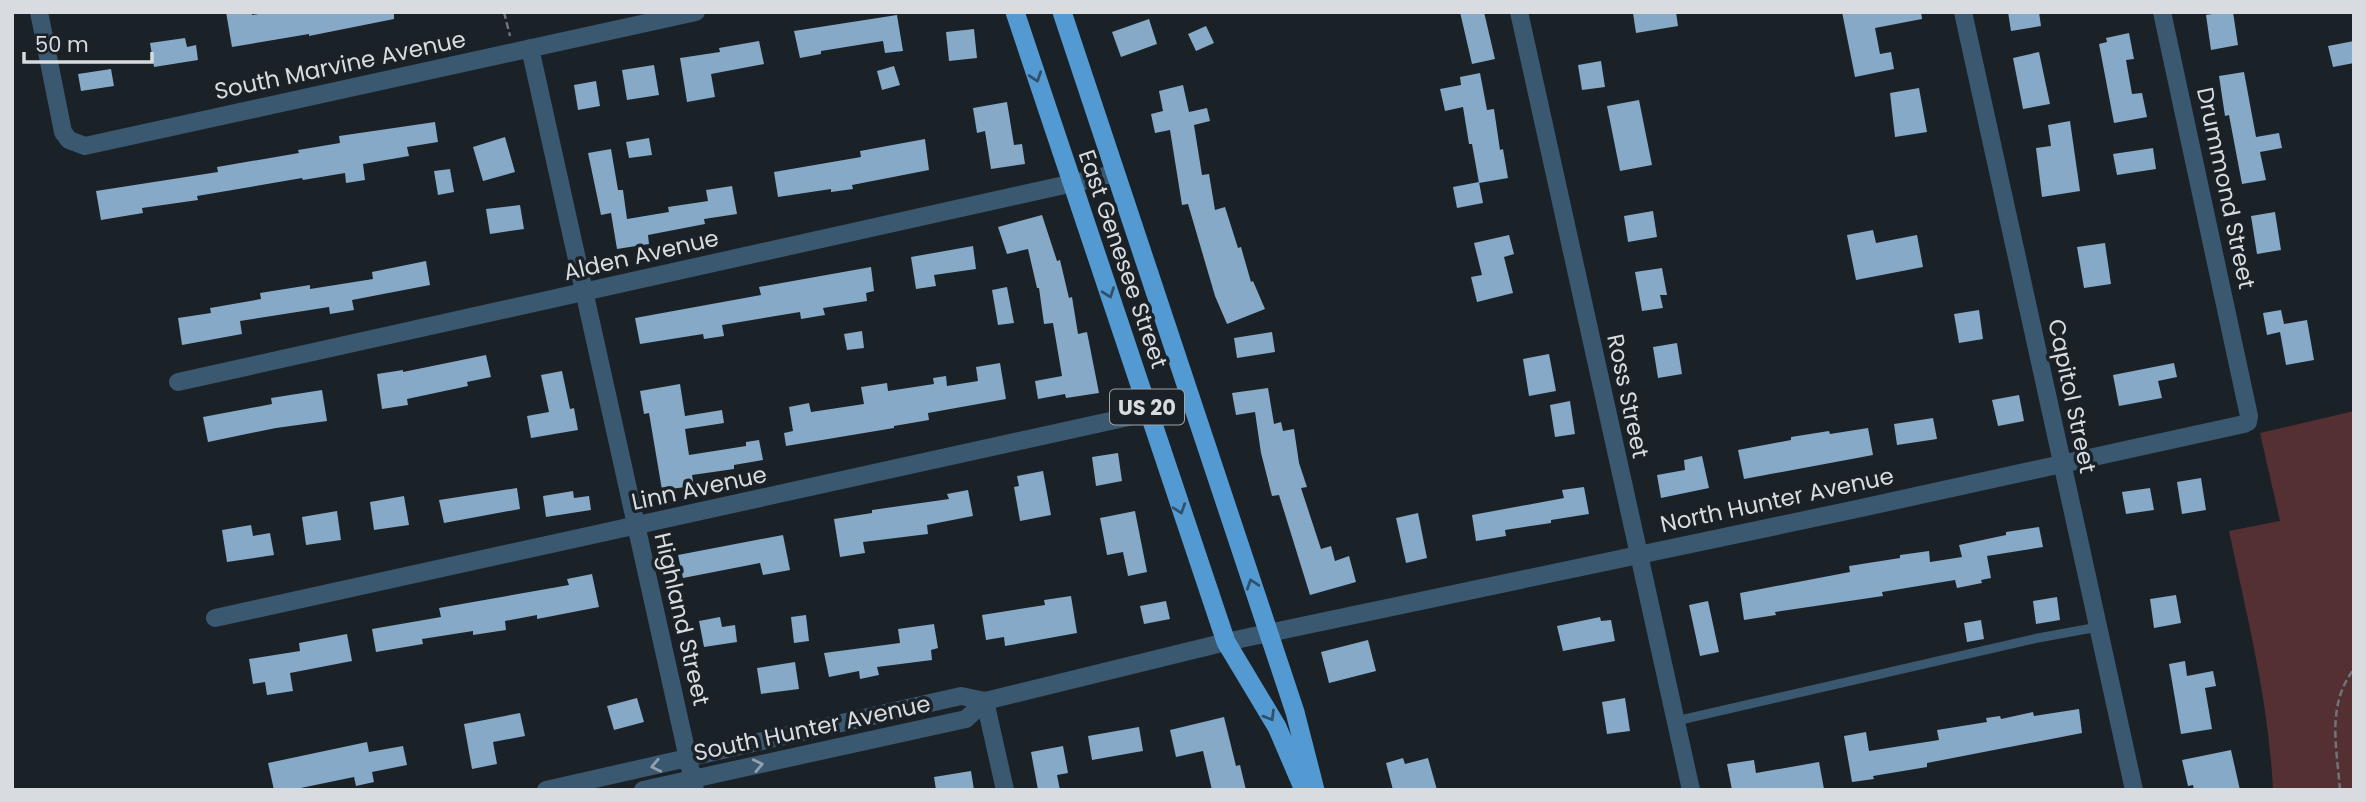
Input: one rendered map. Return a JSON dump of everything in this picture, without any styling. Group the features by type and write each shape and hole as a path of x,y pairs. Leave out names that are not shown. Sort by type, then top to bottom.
{"highway":[{"name":"East Genesee Street","path":"1015,12 1226,642 1277,727 1304,790"},
{"name":"East Genesee Street","path":"1062,12 1304,740 1315,790"}],"street":[{"name":"South Marvine Avenue","path":"39,12 63,132 69,140 85,146 696,12"},
{"name":"Ross Street","path":"1519,12 1691,790"},
{"name":"Capitol Street","path":"1963,12 2134,790"},
{"name":"Drummond Street","path":"2162,12 2240,374"},
{"name":"Highland Street","path":"522,50 585,292 693,784"},
{"name":"Alden Avenue","path":"178,382 1114,174"},
{"name":"North Hunter Avenue","path":"1268,633 2244,424 2248,422 2249,416 2240,374"},
{"name":"Linn Avenue","path":"215,618 1192,403"},
{"name":"South Hunter Avenue","path":"546,790 596,785 688,759 961,696 985,701 1268,633"},
{"name":"South Hunter Avenue","path":"643,790 693,784 827,750 967,719 985,701"},
{"path":"985,701 1004,790"}],"lane":[{"path":"1676,721 2038,638 2098,627"},
{"path":"894,712 899,733"},
{"path":"822,728 827,750"}],"path":[{"path":"504,12 522,50"},
{"path":"2340,790 2336,711 2343,687 2354,669"}],"shaded area":[{"path":"2354,411 2354,790 2273,790 2262,692 2229,531 2280,521 2260,433"}],"building":[{"path":"226,12 252,12 252,15 271,12 394,12 394,19 309,36 232,47"},
{"path":"1460,12 1484,12 1495,59 1472,64"},
{"path":"1676,12 1678,26 1636,33 1633,13"},
{"path":"1842,12 1921,12 1922,19 1875,28 1880,54 1891,52 1894,69 1855,77"},
{"path":"2008,12 2039,12 2041,26 2011,31"},
{"path":"2233,12 2238,45 2211,50 2206,15"},
{"path":"897,15 903,51 885,53 883,41 821,51 821,54 800,58 794,31"},
{"path":"1149,19 1157,44 1121,57 1112,32"},
{"path":"1206,26 1214,43 1196,51 1188,34"},
{"path":"974,29 977,58 949,61 946,32"},
{"path":"2129,33 2134,59 2126,60 2132,94 2142,93 2147,117 2114,123 2099,44 2107,42 2106,38"},
{"path":"185,38 187,47 196,45 198,60 154,67 150,43"},
{"path":"759,41 764,64 711,74 715,97 687,102 680,58 720,52 719,48"},
{"path":"2354,41 2354,63 2333,67 2328,46"},
{"path":"2039,52 2050,104 2023,109 2013,58"},
{"path":"1601,61 1605,87 1582,90 1578,65"},
{"path":"654,65 659,95 627,100 622,70"},
{"path":"894,66 900,85 882,90 877,71"},
{"path":"111,69 114,86 81,91 78,74"},
{"path":"2244,72 2256,137 2279,133 2282,148 2260,152 2266,180 2242,184 2229,115 2225,116 2219,76"},
{"path":"1480,73 1487,110 1494,109 1500,150 1503,149 1508,178 1479,183 1463,107 1445,111 1440,89 1461,85 1460,77"},
{"path":"596,81 600,106 578,110 574,85"},
{"path":"1183,85 1189,112 1207,108 1210,121 1194,125 1202,175 1209,174 1215,210 1225,207 1251,282 1253,281 1265,309 1227,324 1215,296 1188,204 1182,205 1170,130 1155,133 1151,114 1163,111 1159,91"},
{"path":"1919,88 1927,132 1895,137 1890,93"},
{"path":"1639,100 1652,165 1620,171 1607,106"},
{"path":"1007,102 1014,145 1022,144 1025,164 991,169 985,131 977,133 973,108"},
{"path":"2070,121 2080,191 2042,197 2036,148 2051,146 2048,125"},
{"path":"435,122 438,142 407,147 409,156 363,164 365,180 346,183 345,173 303,180 302,178 197,196 198,200 142,208 143,213 101,220 96,191 218,172 217,167 340,143 339,136"},
{"path":"505,137 515,172 483,181 473,147"},
{"path":"649,138 652,155 629,158 626,142"},
{"path":"925,139 929,170 852,185 853,189 831,192 831,189 778,197 774,172 861,157 860,151"},
{"path":"2153,148 2156,169 2117,175 2113,154"},
{"path":"611,149 618,190 623,190 627,219 669,212 668,207 708,201 706,190 732,186 737,214 704,219 705,224 648,235 649,244 617,249 611,213 601,215 588,153"},
{"path":"450,169 454,192 438,195 434,171"},
{"path":"1479,182 1483,203 1457,208 1453,187"},
{"path":"520,205 524,229 490,234 486,209"},
{"path":"1653,211 1657,237 1628,242 1624,216"},
{"path":"2275,212 2281,250 2257,254 2251,216"},
{"path":"1042,215 1057,261 1060,260 1069,298 1072,297 1078,334 1087,332 1099,393 1066,398 1065,394 1038,399 1035,381 1062,376 1053,323 1044,324 1039,288 1028,249 1007,254 998,227"},
{"path":"1873,230 1876,243 1917,235 1923,267 1856,280 1847,235"},
{"path":"1509,235 1514,254 1504,257 1513,293 1477,302 1471,277 1482,275 1474,243"},
{"path":"2105,243 2111,284 2084,288 2077,247"},
{"path":"973,246 976,269 934,275 936,286 916,289 911,257"},
{"path":"426,261 430,285 352,300 354,310 330,314 329,307 240,321 242,334 182,345 178,318 211,313 210,308 261,299 260,293 310,285 310,289 373,279 372,272"},
{"path":"871,267 874,291 866,293 867,301 823,308 825,315 801,319 800,312 722,325 724,336 704,339 703,334 640,344 635,318 761,295 759,287"},
{"path":"1662,268 1667,295 1660,295 1663,308 1642,311 1635,272"},
{"path":"1007,287 1014,323 998,325 992,290"},
{"path":"1979,310 1983,339 1959,343 1954,314"},
{"path":"2281,310 2284,324 2307,320 2314,360 2286,365 2280,332 2267,335 2263,313"},
{"path":"862,331 864,348 847,350 844,334"},
{"path":"1272,332 1275,352 1237,358 1234,338"},
{"path":"1677,343 1682,374 1658,378 1653,347"},
{"path":"1549,354 1556,391 1529,396 1523,359"},
{"path":"486,355 491,377 467,382 468,386 407,399 408,405 382,409 377,374 403,372"},
{"path":"1000,363 1006,399 928,413 929,420 894,428 786,446 784,433 793,431 789,407 809,403 811,412 864,404 861,387 887,383 888,391 934,384 933,378 946,376 947,386 978,381 976,367"},
{"path":"2174,363 2177,377 2158,381 2162,398 2119,406 2113,375"},
{"path":"562,371 570,409 574,408 578,430 531,438 527,416 549,412 541,375"},
{"path":"680,384 685,416 722,410 724,423 685,429 689,455 746,446 746,442 759,440 763,460 734,465 734,469 692,475 694,486 662,490 649,413 644,414 640,391"},
{"path":"1268,388 1274,424 1281,422 1283,431 1294,429 1299,463 1307,487 1301,488 1321,549 1331,546 1335,561 1349,556 1356,582 1310,595 1279,495 1272,496 1261,453 1255,412 1236,415 1232,393"},
{"path":"322,390 327,421 208,442 203,417 272,404 271,398"},
{"path":"2019,395 2024,421 1998,426 1992,400"},
{"path":"1570,401 1575,434 1555,437 1550,405"},
{"path":"1933,418 1937,439 1897,445 1894,424"},
{"path":"1868,428 1873,455 1744,479 1738,450 1791,440 1791,437"},
{"path":"1118,453 1122,481 1096,486 1092,457"},
{"path":"1702,456 1709,488 1661,498 1657,475 1685,470 1684,460"},
{"path":"1043,471 1051,515 1020,521 1014,487 1019,486 1017,476"},
{"path":"2201,478 2206,510 2182,514 2177,482"},
{"path":"1584,487 1589,514 1505,530 1506,536 1476,541 1472,515 1564,498 1562,490"},
{"path":"517,488 520,509 444,523 439,500"},
{"path":"2150,488 2154,510 2126,514 2122,492"},
{"path":"968,490 973,516 927,525 928,534 863,542 865,553 840,557 834,519 872,513 872,510 949,499 947,494"},
{"path":"573,491 574,498 589,496 591,510 546,517 543,496"},
{"path":"404,496 409,525 374,530 370,502"},
{"path":"337,511 341,540 306,545 302,517"},
{"path":"1135,511 1147,572 1128,576 1123,552 1107,555 1100,518"},
{"path":"1418,513 1427,558 1406,563 1396,518"},
{"path":"251,525 253,536 270,533 274,555 227,562 222,530"},
{"path":"2039,527 2043,547 1987,556 1991,578 1981,580 1982,583 1957,588 1955,580 1882,592 1883,596 1775,612 1776,615 1744,620 1740,593 1850,572 1849,566 1900,558 1900,555 1929,551 1930,562 1962,557 1959,545 2006,535 2006,532"},
{"path":"783,535 790,570 763,575 760,563 683,578 678,555"},
{"path":"592,574 599,607 537,619 537,615 505,621 506,630 473,635 473,631 422,639 423,644 376,652 372,629 441,617 439,608 569,585 567,579"},
{"path":"2176,595 2181,623 2154,628 2150,599"},
{"path":"1071,596 1077,633 1005,646 1004,637 986,640 982,615 1045,605 1044,600"},
{"path":"2057,597 2060,620 2036,624 2033,601"},
{"path":"1166,601 1170,619 1144,624 1140,606"},
{"path":"1708,601 1719,652 1700,656 1689,605"},
{"path":"806,615 809,641 794,643 791,617"},
{"path":"720,617 722,627 735,625 737,642 704,647 699,621"},
{"path":"1600,617 1601,621 1611,620 1615,641 1563,651 1557,626"},
{"path":"1981,620 1984,639 1967,642 1964,623"},
{"path":"934,624 938,648 931,650 932,660 877,667 879,675 860,679 859,671 829,677 824,653 900,643 898,629"},
{"path":"347,634 352,661 290,673 293,691 267,695 265,682 253,684 249,659 300,651 299,643"},
{"path":"1368,640 1376,671 1329,683 1321,652"},
{"path":"2185,661 2187,676 2213,671 2216,686 2205,688 2212,729 2181,734 2169,664"},
{"path":"795,662 799,689 761,694 757,668"},
{"path":"637,698 644,722 614,730 607,706"},
{"path":"1625,698 1630,731 1607,734 1602,702"},
{"path":"2079,709 2082,733 1927,763 1927,767 1852,782 1844,736 1866,732 1869,751 1939,740 1937,730 1987,722 1986,718 2000,716 2001,719 2033,712 2034,716"},
{"path":"520,713 525,736 493,742 497,764 472,769 464,724"},
{"path":"1224,717 1236,766 1240,765 1246,790 1212,790 1203,751 1176,757 1170,730"},
{"path":"1139,727 1143,751 1092,760 1088,736"},
{"path":"367,742 369,752 403,746 407,765 372,772 374,782 356,786 354,777 291,790 274,790 268,763"},
{"path":"1063,746 1068,773 1057,775 1060,790 1038,790 1031,752"},
{"path":"2231,750 2240,790 2194,790 2193,785 2188,786 2182,760"},
{"path":"1403,758 1405,764 1428,758 1437,790 1393,790 1386,763"},
{"path":"1754,760 1756,773 1819,762 1824,789 1732,790 1727,764"},
{"path":"971,771 974,790 936,790 934,777"}]}
